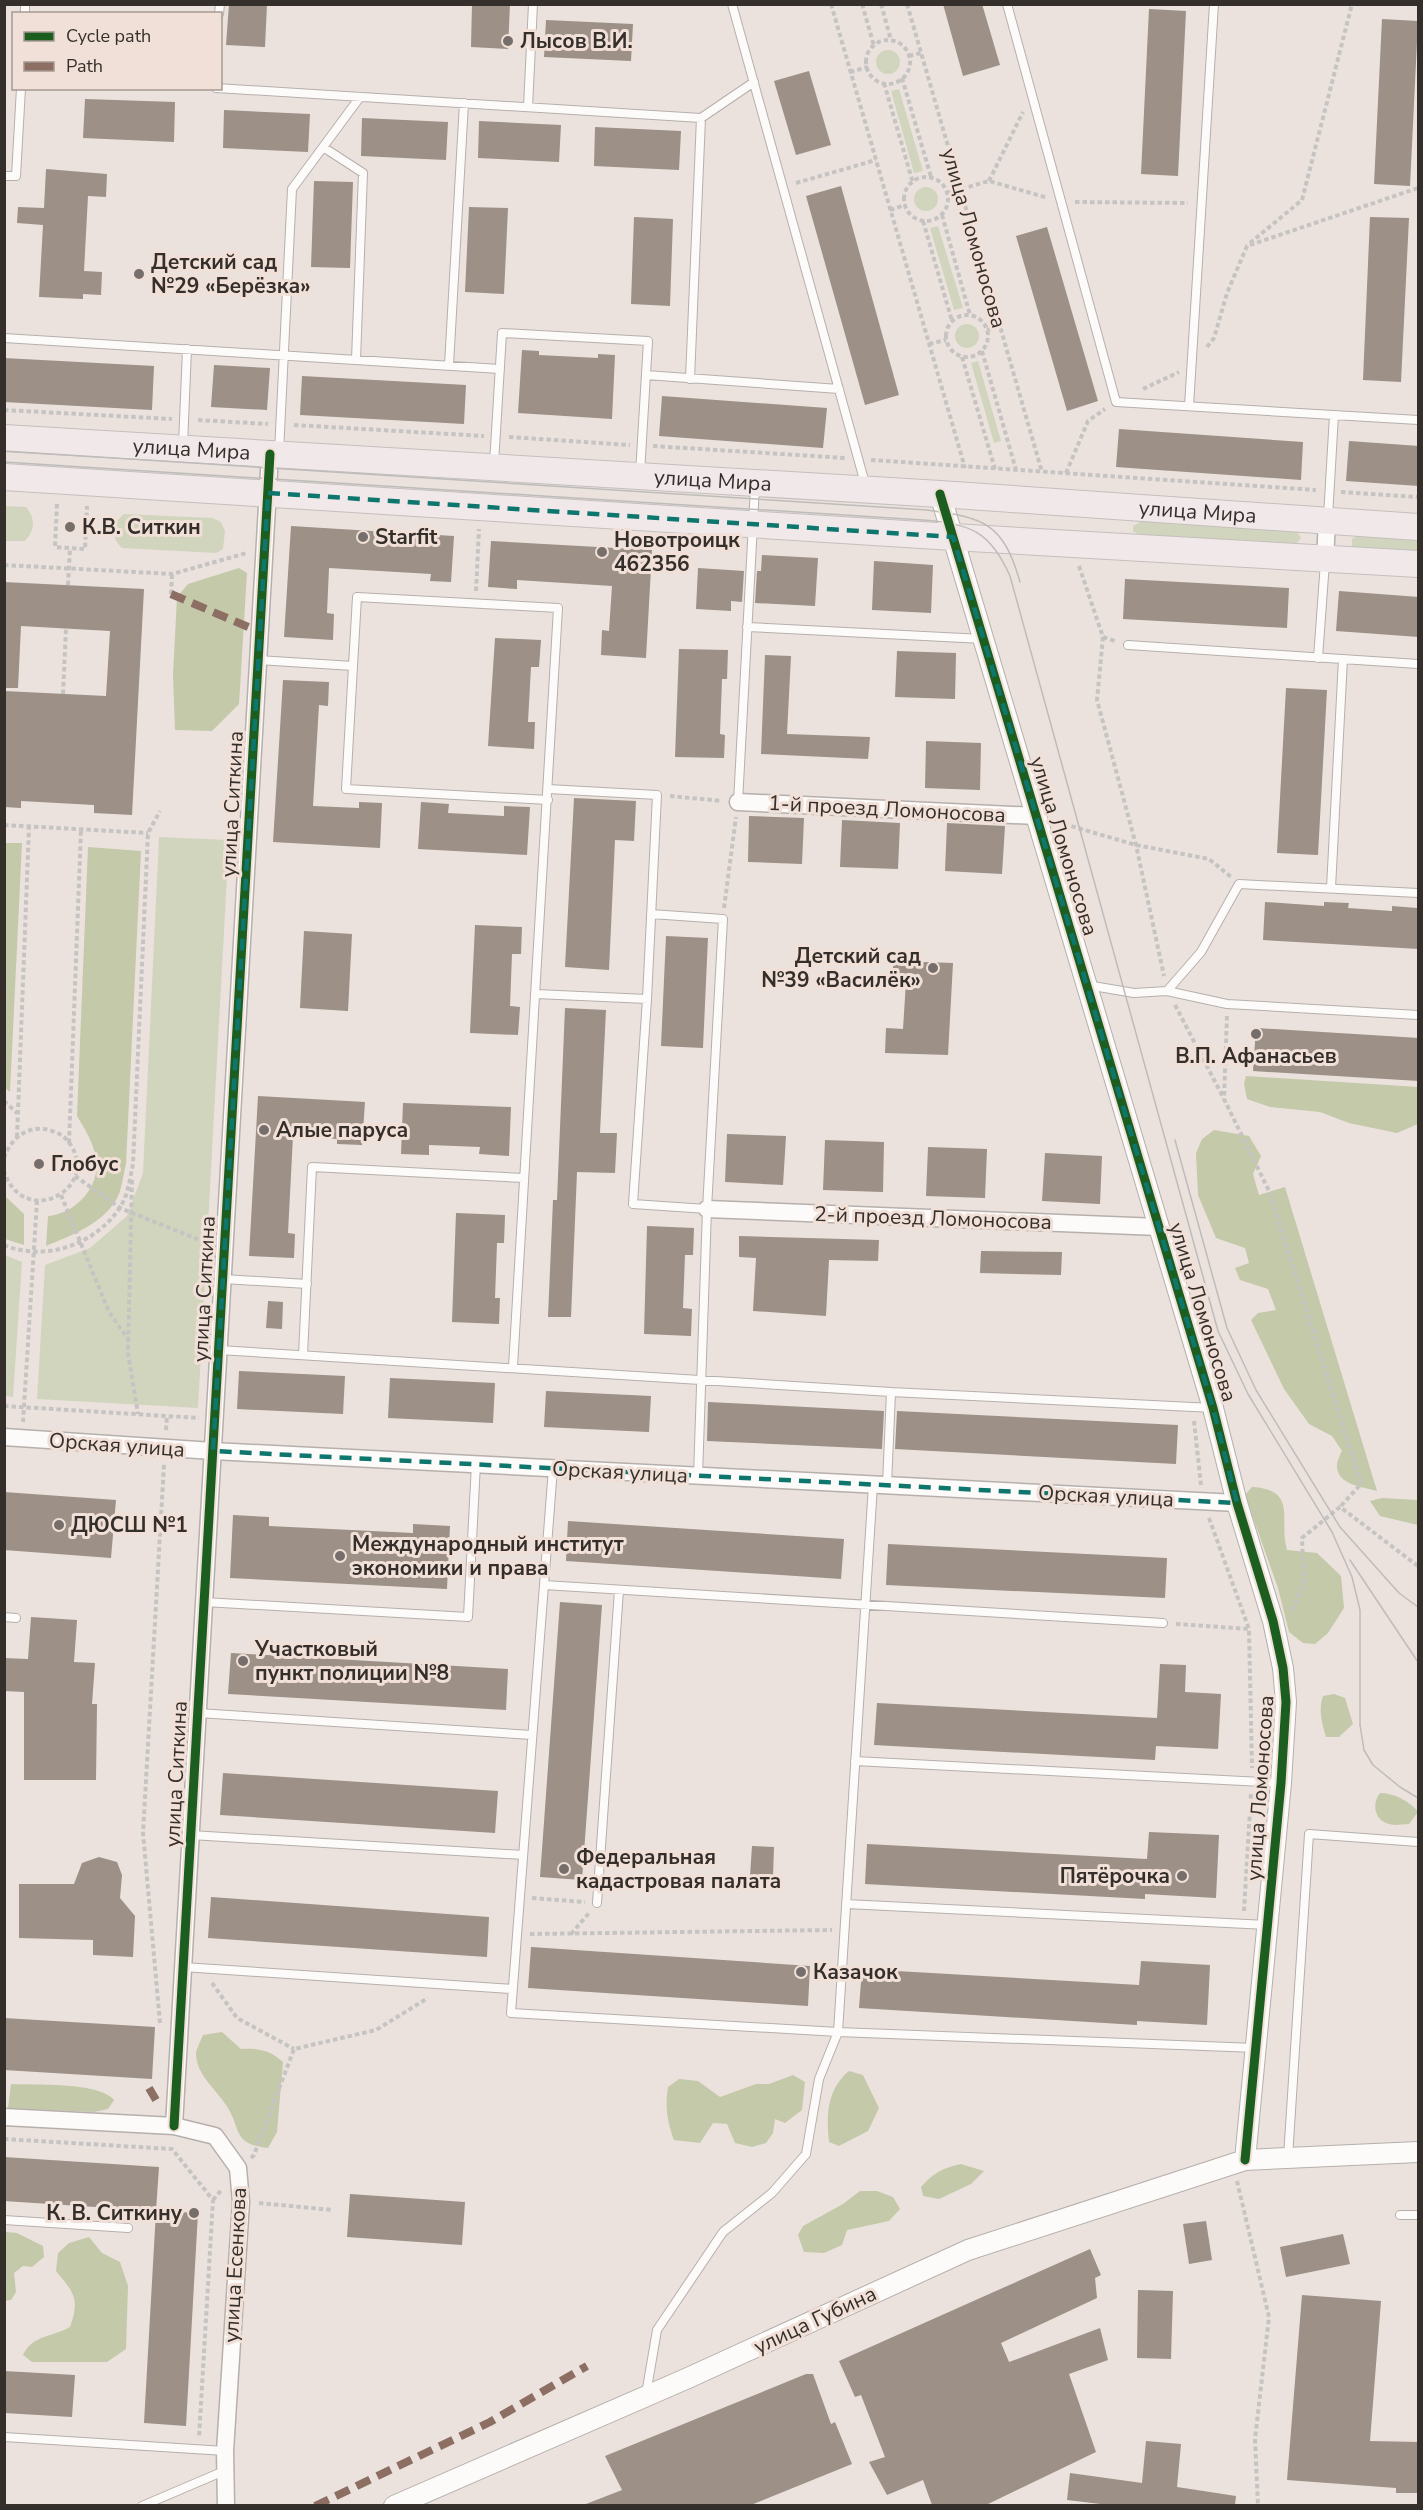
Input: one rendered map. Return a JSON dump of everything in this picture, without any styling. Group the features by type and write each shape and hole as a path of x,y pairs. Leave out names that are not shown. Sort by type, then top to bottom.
{"main road":[{"name":"улица Мира","path":"4,438 867,490 1419,527"},
{"name":"улица Мира","path":"4,477 1419,564"}],"street":[{"name":"улица Ситкина","path":"174,2126 258,660 268,493 274,454"},
{"name":"улица Ломоносова","path":"940,495 1213,1408 1237,1503 1273,1621 1283,1668 1286,1702 1281,1784 1256,2048 1239,2162"},
{"path":"1325,560 1328,521"},
{"name":"1-й проезд Ломоносова","path":"738,802 1036,816"},
{"name":"2-й проезд Ломоносова","path":"707,1209 1159,1227"},
{"name":"Орская улица","path":"4,1437 213,1451 1237,1503"},
{"name":"улица Есенкова","path":"4,2117 174,2126 215,2136 238,2168 240,2202 224,2471 226,2505"},
{"path":"1239,2162 1288,2157 1419,2152"},
{"name":"улица Губина","path":"394,2505 646,2396 968,2250 1239,2162"}],"lane":[{"path":"528,107 533,4"},
{"path":"732,4 867,490"},
{"path":"1007,4 1116,402 1419,420"},
{"path":"1189,406 1214,4"},
{"path":"222,88 701,118 753,82"},
{"path":"4,176 16,176 21,90"},
{"path":"274,454 283,355 292,189 360,97"},
{"path":"449,366 464,103"},
{"path":"690,379 701,118"},
{"path":"323,147 363,173 356,360"},
{"path":"494,467 502,333 648,341 640,476"},
{"path":"4,338 500,369"},
{"path":"183,449 187,349"},
{"path":"646,375 839,389"},
{"path":"1328,521 1334,415"},
{"path":"738,802 755,483"},
{"path":"1318,658 1325,560"},
{"path":"513,1367 548,800 558,608 357,597 346,789 548,800"},
{"path":"747,627 983,639"},
{"path":"1128,645 1419,664"},
{"path":"1331,888 1343,659"},
{"path":"258,660 353,666"},
{"path":"548,789 657,795 647,999 633,1204 707,1209"},
{"path":"1167,991 1201,952 1239,884 1419,893"},
{"path":"651,914 723,919 707,1209 698,1476"},
{"path":"1087,985 1134,993 1167,991 1227,1004 1419,1015"},
{"path":"536,994 647,999"},
{"path":"303,1354 312,1167 524,1178"},
{"path":"223,1279 307,1284"},
{"path":"219,1350 891,1392 1213,1408"},
{"path":"646,2396 657,2330 723,2232 772,2193 806,2154 819,2079 838,2032 865,1605 891,1392"},
{"path":"204,1602 468,1617 476,1464"},
{"path":"553,1468 511,2013 838,2032 1256,2048"},
{"path":"544,1585 1163,1623"},
{"path":"597,1903 619,1590"},
{"path":"4,1617 16,1618"},
{"path":"198,1713 532,1735"},
{"path":"855,1761 1281,1784"},
{"path":"1288,2157 1309,1834 1419,1842"},
{"path":"191,1835 523,1855"},
{"path":"846,1904 1267,1925"},
{"path":"183,1967 512,1989"},
{"path":"1400,2215 1419,2215"},
{"path":"4,2220 128,2228"},
{"path":"4,2437 225,2451"},
{"path":"142,2505 224,2471"}],"path":[{"path":"831,4 965,468 1419,497"},
{"path":"862,4 874,46"},
{"path":"880,4 891,40"},
{"path":"1066,473 1088,421 1116,402 1192,366 1214,338 1227,293 1248,246 1302,200 1352,4"},
{"path":"891,40 904,47 909,56 909,68 902,78 893,83 873,77 867,58 879,42 891,40"},
{"path":"909,56 921,53"},
{"path":"850,72 868,67"},
{"path":"902,78 931,178"},
{"path":"884,82 913,183"},
{"path":"989,181 1031,95"},
{"path":"783,186 876,160"},
{"path":"922,178 931,178 942,184 947,193 948,203 942,215 936,219 923,221 910,214 905,205 905,193 913,183 922,178"},
{"path":"947,193 989,181 1061,202 1202,203"},
{"path":"1248,246 1419,188"},
{"path":"890,210 905,205"},
{"path":"942,215 970,315"},
{"path":"923,221 952,321"},
{"path":"963,315 970,315 982,321 987,330 988,340 982,351 970,357 962,356 951,350 946,339 947,328 952,321 963,315"},
{"path":"987,330 1000,326"},
{"path":"929,344 946,339"},
{"path":"982,351 1016,470"},
{"path":"962,356 995,469"},
{"path":"57,504 55,547 85,549 87,506"},
{"path":"475,603 479,529"},
{"path":"68,585 70,548"},
{"path":"4,565 172,574 265,548"},
{"path":"1078,561 1103,637 1097,700 1136,845 1167,991 1270,1193 1361,1484 1340,1507 1302,1539 1305,1586 1287,1616"},
{"path":"171,594 172,574"},
{"path":"63,694 66,628"},
{"path":"1103,637 1128,645"},
{"path":"657,795 738,802 723,919"},
{"path":"138,1414 128,1353 130,1212 148,833 160,811"},
{"path":"1036,816 1136,845 1209,859 1239,884"},
{"path":"4,825 148,833"},
{"path":"17,1137 29,827"},
{"path":"4,1171 14,1191 24,1198 37,1201 61,1196 70,1187 75,1176 77,1163 69,1143 81,830"},
{"path":"1224,1099 1227,1004"},
{"path":"4,1101 18,1113"},
{"path":"4,1158 8,1148 17,1137 36,1129 47,1129 58,1133 69,1143"},
{"path":"4,1245 21,1252 45,1253 79,1243 104,1225 120,1208 128,1188 133,1164"},
{"path":"75,1176 120,1208 225,1250"},
{"path":"61,1196 109,1312 128,1340"},
{"path":"22,1438 37,1201"},
{"path":"4,1406 215,1419"},
{"path":"1192,1407 1203,1501 1249,1629 1252,1782 1243,1924"},
{"path":"160,2027 143,1833 167,1416"},
{"path":"1340,1507 1419,1566"},
{"path":"1163,1623 1249,1629"},
{"path":"520,1897 597,1903"},
{"path":"571,1934 597,1903"},
{"path":"517,1935 845,1930"},
{"path":"201,1968 237,2018 294,2049 376,2030 450,1985"},
{"path":"198,2450 213,2200 238,2168 254,2155 294,2049"},
{"path":"125,2146 126,2123"},
{"path":"4,2139 172,2149 213,2200 333,2210"},
{"path":"1239,2162 1269,2317 1255,2439 1258,2505"}],"highlighted area":[{"path":"268,493 953,537 1213,1408 1237,1503 213,1451"}],"green space":[{"path":"888,50 896,54 900,62 896,70 888,74 880,70 876,62 880,54"},
{"path":"899,89 923,171 914,173 891,91"},
{"path":"926,187 935,190 938,199 935,208 926,211 917,208 914,199 917,190"},
{"path":"938,226 963,308 954,310 930,228"},
{"path":"967,324 975,328 979,336 975,344 967,348 959,344 955,336 959,328"},
{"path":"978,361 1001,441 994,443 971,363"},
{"path":"5,506 26,507 29,511 33,524 31,533 25,541 5,541"},
{"path":"124,514 213,518 221,522 225,531 223,549 216,553 122,548 114,535 114,530"},
{"path":"1142,521 1296,530 1301,538 1295,545 1141,536 1133,531 1133,526"},
{"path":"1359,534 1418,537 1418,554 1354,549 1352,539"},
{"path":"239,568 247,573 239,704 212,731 175,730 173,675 177,597 188,584"},
{"path":"159,837 229,840 198,1408 37,1399 45,1265 90,1248 127,1216 143,1173"},
{"path":"5,843 22,843 10,1092 4,1087"},
{"path":"88,847 141,851 126,1164 120,1192 103,1216 85,1228 46,1246 48,1216 68,1210 84,1197 90,1189 96,1169 93,1147 77,1116"},
{"path":"1246,1076 1418,1087 1418,1124 1397,1133 1349,1123 1320,1112 1270,1107 1247,1099 1244,1084"},
{"path":"1214,1130 1249,1136 1261,1156 1253,1174 1259,1195 1285,1187 1377,1491 1352,1484 1341,1477 1337,1466 1342,1451 1332,1436 1309,1424 1284,1389 1251,1320 1258,1313 1276,1310 1268,1289 1240,1280 1235,1268 1249,1263 1245,1248 1216,1238 1198,1195 1196,1153 1202,1139"},
{"path":"5,1196 24,1214 24,1245 5,1239"},
{"path":"5,1255 22,1262 13,1397 5,1396"},
{"path":"1252,1487 1267,1489 1281,1500 1284,1508 1287,1550 1317,1553 1341,1576 1344,1608 1328,1633 1315,1644 1303,1643 1289,1632 1278,1588 1245,1495"},
{"path":"1382,1498 1418,1500 1418,1525 1380,1516 1370,1501"},
{"path":"1334,1694 1345,1698 1353,1724 1339,1737 1326,1737 1321,1717 1322,1701 1323,1696"},
{"path":"1380,1793 1401,1798 1418,1812 1409,1824 1394,1825 1384,1822 1378,1816 1375,1807"},
{"path":"222,2032 241,2049 264,2051 283,2062 277,2132 268,2148 256,2146 243,2139 231,2113 199,2068 196,2053 203,2035"},
{"path":"849,2071 863,2075 879,2108 868,2131 839,2146 829,2142 828,2113 836,2086"},
{"path":"793,2075 805,2082 802,2110 785,2123 775,2119 773,2133 766,2143 752,2147 735,2143 727,2124 713,2123 700,2143 674,2140 667,2114 667,2094 668,2087 679,2079 698,2081 720,2097 756,2084 769,2084"},
{"path":"11,2084 82,2087 107,2094 114,2100 108,2109 94,2112 8,2108"},
{"path":"961,2164 984,2171 971,2184 939,2199 923,2196 921,2187 930,2178 944,2169"},
{"path":"860,2191 877,2191 893,2197 900,2209 889,2221 847,2230 842,2245 824,2253 804,2252 798,2235 803,2226 843,2204"},
{"path":"5,2232 17,2233 43,2246 44,2257 32,2267 23,2266 14,2273 16,2292 11,2300 5,2301"},
{"path":"89,2237 102,2253 120,2262 128,2286 126,2349 107,2362 32,2362 23,2355 27,2348 37,2340 70,2327 75,2309 71,2291 56,2271 58,2253 69,2243"}],"building":[{"path":"229,4 267,4 265,47 226,45"},
{"path":"472,4 510,4 508,49 471,47"},
{"path":"943,4 982,4 1000,65 963,76"},
{"path":"1149,9 1186,11 1178,176 1141,174"},
{"path":"1382,19 1418,21 1410,186 1374,184"},
{"path":"546,20 633,24 631,61 544,57"},
{"path":"809,71 831,145 796,155 774,81"},
{"path":"85,99 175,102 174,142 83,138"},
{"path":"224,110 310,114 308,152 223,148"},
{"path":"362,118 448,122 446,160 361,156"},
{"path":"479,121 561,125 559,162 478,158"},
{"path":"595,127 681,131 679,170 594,166"},
{"path":"46,169 107,174 106,197 88,196 84,271 102,272 101,295 83,294 83,299 39,297 43,225 17,223 18,207 44,208"},
{"path":"314,181 353,182 350,268 311,267"},
{"path":"841,186 899,395 865,405 806,196"},
{"path":"469,207 508,208 504,294 465,292"},
{"path":"634,217 673,219 670,306 631,304"},
{"path":"1370,217 1409,218 1401,382 1363,380"},
{"path":"1047,227 1098,401 1067,411 1016,236"},
{"path":"522,350 539,351 539,355 598,358 598,354 615,355 612,419 518,413"},
{"path":"4,358 154,366 152,410 4,402"},
{"path":"214,365 270,368 267,410 211,407"},
{"path":"302,376 466,385 464,424 300,415"},
{"path":"662,396 827,408 823,448 659,436"},
{"path":"1119,429 1303,442 1301,480 1116,467"},
{"path":"1349,441 1419,446 1419,486 1346,481"},
{"path":"291,526 454,536 451,582 430,581 431,574 329,568 327,613 334,614 333,640 284,637"},
{"path":"491,541 652,550 646,658 601,655 602,630 609,631 612,586 517,580 517,589 488,587"},
{"path":"762,555 818,558 815,606 755,603 757,571 761,571"},
{"path":"874,561 933,565 931,613 872,610"},
{"path":"698,568 744,571 742,602 731,601 731,611 696,609"},
{"path":"1125,579 1289,588 1287,628 1123,619"},
{"path":"4,582 144,589 132,815 94,813 94,805 21,801 21,808 4,807 4,691 106,696 110,631 21,626 18,688 4,688"},
{"path":"1339,591 1419,597 1419,637 1336,631"},
{"path":"495,638 541,640 539,667 531,667 528,722 535,722 534,749 488,746"},
{"path":"679,649 728,650 727,679 722,679 720,734 725,735 724,758 675,757"},
{"path":"897,651 956,653 955,699 895,697"},
{"path":"765,655 791,656 787,734 870,737 868,759 761,754"},
{"path":"283,680 329,682 328,706 319,705 313,806 359,808 359,802 382,803 380,848 273,842"},
{"path":"1286,688 1327,690 1318,855 1277,853"},
{"path":"926,741 981,743 980,790 925,788"},
{"path":"574,798 636,801 634,841 615,840 609,970 565,967"},
{"path":"421,802 449,804 448,813 504,816 504,806 530,807 527,855 418,849"},
{"path":"749,816 804,818 802,864 748,862"},
{"path":"842,820 900,823 898,869 840,867"},
{"path":"947,823 1005,826 1002,874 945,871"},
{"path":"1265,902 1324,906 1324,902 1349,903 1348,908 1392,911 1392,906 1417,908 1419,949 1263,940"},
{"path":"475,925 522,927 521,954 512,954 510,1006 520,1007 518,1035 470,1033"},
{"path":"304,931 352,934 348,1011 300,1008"},
{"path":"666,936 708,938 703,1048 661,1046"},
{"path":"893,961 953,963 948,1055 885,1053 886,1028 903,1029 906,982 893,981"},
{"path":"565,1008 606,1010 600,1133 617,1133 615,1173 577,1172 571,1317 548,1317 553,1200 557,1200"},
{"path":"1256,1028 1419,1038 1419,1081 1253,1071"},
{"path":"258,1096 365,1102 362,1145 337,1144 337,1139 293,1136 288,1233 295,1234 294,1258 249,1256"},
{"path":"403,1103 511,1107 509,1156 479,1154 480,1147 429,1145 429,1155 401,1154"},
{"path":"727,1134 786,1136 783,1185 725,1182"},
{"path":"825,1140 884,1142 883,1192 823,1190"},
{"path":"928,1147 987,1149 985,1198 926,1196"},
{"path":"1045,1153 1102,1156 1100,1204 1042,1201"},
{"path":"456,1213 505,1215 504,1243 497,1243 495,1298 500,1298 499,1324 452,1322"},
{"path":"647,1226 694,1228 693,1255 685,1255 683,1308 692,1309 691,1336 644,1334"},
{"path":"739,1236 879,1240 878,1261 829,1260 826,1316 753,1311 756,1258 739,1257"},
{"path":"981,1251 1062,1252 1061,1275 980,1273"},
{"path":"268,1301 283,1302 282,1329 266,1328"},
{"path":"239,1371 345,1376 343,1414 237,1409"},
{"path":"390,1378 495,1383 493,1423 388,1418"},
{"path":"546,1391 651,1396 649,1432 544,1427"},
{"path":"708,1402 884,1411 882,1449 707,1441"},
{"path":"897,1411 1178,1425 1176,1464 895,1449"},
{"name":"ДЮСШ №1","path":"4,1492 116,1500 111,1558 4,1550"},
{"name":"Международный институт экономики и права","path":"233,1515 269,1517 269,1526 413,1533 413,1524 450,1526 447,1589 230,1578"},
{"path":"568,1521 844,1539 841,1579 566,1561"},
{"path":"888,1544 1167,1558 1165,1598 886,1585"},
{"path":"560,1602 602,1605 582,1880 540,1877"},
{"path":"31,1617 77,1620 74,1662 95,1663 92,1704 97,1704 96,1780 24,1780 24,1692 4,1691 4,1658 28,1659"},
{"path":"231,1653 508,1669 506,1710 228,1694"},
{"path":"1160,1664 1186,1665 1185,1692 1221,1694 1218,1749 1156,1746 1155,1760 874,1745 877,1703 1157,1718"},
{"path":"223,1773 498,1791 495,1833 220,1815"},
{"path":"1149,1832 1219,1835 1216,1898 1145,1894 1145,1899 865,1884 867,1844 1147,1859"},
{"path":"752,1846 774,1847 773,1877 750,1876"},
{"path":"99,1857 117,1862 122,1875 120,1898 135,1916 133,1957 93,1955 93,1940 19,1938 19,1884 74,1884 82,1863"},
{"path":"211,1897 489,1917 487,1957 208,1938"},
{"path":"531,1947 810,1966 808,2006 528,1988"},
{"path":"1141,1961 1210,1965 1207,2025 1137,2021 1137,2025 859,2008 862,1969 1139,1985"},
{"path":"4,2018 155,2027 152,2079 4,2070"},
{"path":"4,2157 159,2167 156,2211 4,2201"},
{"path":"350,2194 465,2202 462,2245 347,2237"},
{"path":"156,2211 198,2213 186,2426 144,2423"},
{"path":"1206,2221 1212,2260 1189,2264 1183,2224"},
{"path":"1343,2234 1350,2264 1286,2277 1280,2247"},
{"path":"1090,2249 1101,2275 1095,2278 1097,2298 1001,2343 1009,2362 1100,2328 1108,2360 1069,2374 1096,2452 986,2505 932,2505 923,2480 887,2495 869,2462 885,2457 861,2395 855,2397 839,2361"},
{"path":"1138,2290 1173,2291 1171,2359 1137,2358"},
{"path":"1302,2295 1381,2301 1370,2441 1419,2442 1419,2493 1396,2493 1396,2488 1287,2480"},
{"path":"4,2371 75,2375 72,2417 4,2413"},
{"path":"806,2374 813,2374 831,2424 835,2422 852,2464 751,2505 586,2505 622,2490 605,2456"},
{"path":"1146,2441 1181,2444 1177,2487 1236,2496 1235,2505 1109,2505 1067,2500 1070,2473 1142,2483"}],"tram line":[{"path":"4,451 927,510 964,516 989,527 1006,547 1014,562 1020,582"},
{"path":"4,462 923,520 954,524 977,533 986,540 995,549 1010,576 1218,1331 1248,1394 1332,1532 1352,1577 1360,1610 1360,1725 1364,1750 1373,1765 1418,1798"},
{"path":"1175,1140 1227,1328 1256,1390 1340,1527 1399,1593 1418,1607"},
{"path":"1350,1560 1418,1662"}],"marked path":[{"path":"171,594 260,632"},
{"path":"149,2088 156,2100"},
{"path":"315,2506 490,2422 587,2366"}],"cycle path":[{"path":"174,2126 270,454"},
{"path":"940,494 1213,1408 1237,1503 1273,1621 1283,1668 1286,1702 1281,1783 1245,2160"}],"place":[{"name":"Лысов В.И.","path":"508,41"},
{"name":"Детский сад №29 «Берёзка»","path":"139,274"},
{"name":"К.В. Ситкин","path":"70,527"},
{"name":"Starfit","path":"363,537"},
{"name":"Новотроицк 462356","path":"602,552"},
{"name":"Детский сад №39 «Василёк»","path":"933,968"},
{"name":"В.П. Афанасьев","path":"1256,1034"},
{"name":"Алые паруса","path":"264,1130"},
{"name":"Глобус","path":"39,1164"},
{"name":"ДЮСШ №1","path":"59,1525"},
{"name":"Международный институт экономики и права","path":"340,1556"},
{"name":"Участковый пункт полиции №8","path":"243,1661"},
{"name":"Федеральная кадастровая палата","path":"564,1869"},
{"name":"Пятёрочка","path":"1182,1876"},
{"name":"Казачок","path":"801,1972"},
{"name":"К. В. Ситкину","path":"194,2213"}]}
